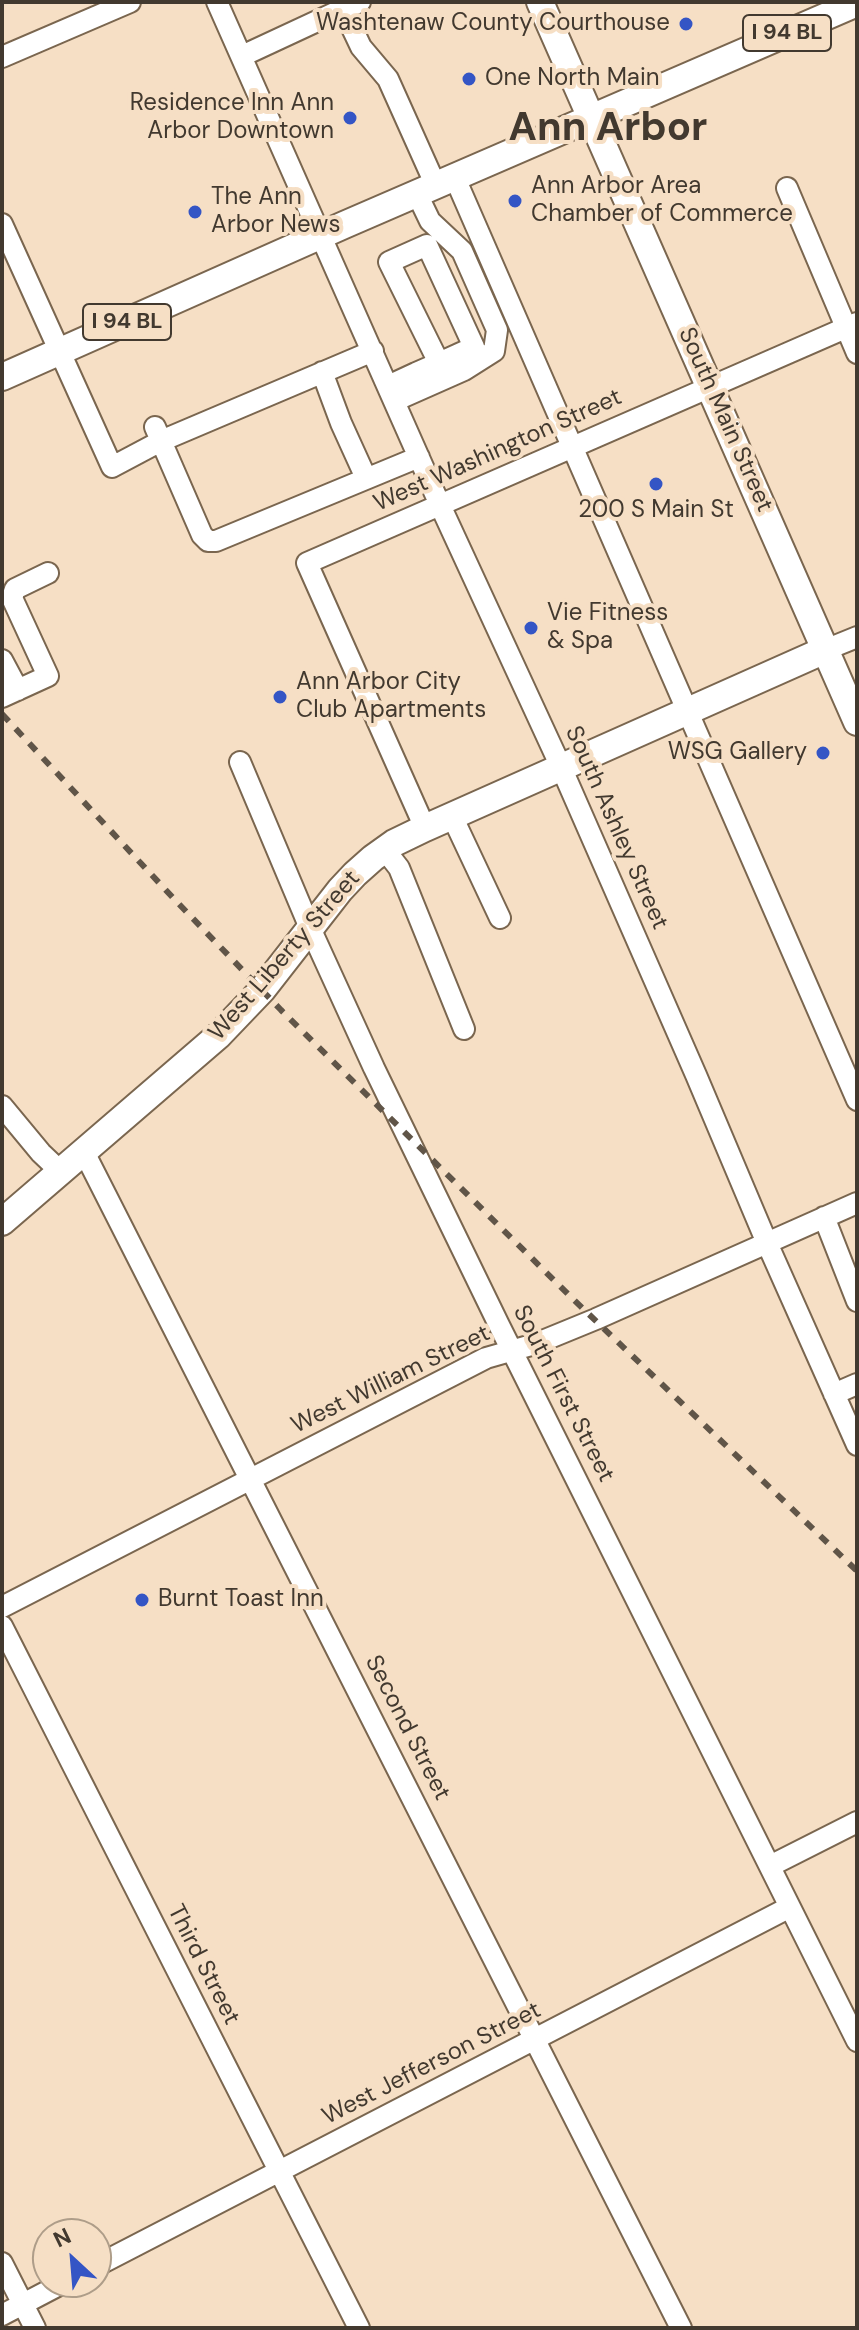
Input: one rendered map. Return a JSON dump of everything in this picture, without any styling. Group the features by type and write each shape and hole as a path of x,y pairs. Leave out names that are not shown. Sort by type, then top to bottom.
{"main road":[{"name":"South Main Street","path":"540,2 857,722"},
{"name":"I 94 BL","path":"2,377 857,3"},
{"name":"West Liberty Street","path":"2,1222 218,1036 262,990 355,874 385,850 425,828 825,650"}],"street":[{"path":"2,57 130,2"},
{"name":"South Ashley Street","path":"217,2 440,505 561,767 857,1445"},
{"path":"242,56 352,6 361,47 388,79 436,186 572,447 857,1100"},
{"path":"436,186 430,221 462,251 497,330 494,351 464,370 442,370"},
{"path":"787,188 852,325 857,353"},
{"path":"2,224 112,467 158,434 373,351"},
{"path":"391,394 442,370 474,347 427,245 389,262 442,370"},
{"name":"West Washington Street","path":"425,828 307,563 852,325"},
{"path":"322,372 366,478"},
{"path":"158,434 202,535 208,541 216,541 419,457"},
{"path":"2,660 10,693 48,676 12,598 15,589 48,573"},
{"path":"825,650 857,637"},
{"name":"South First Street","path":"240,762 310,928 374,1068 511,1350 857,2041"},
{"path":"452,816 500,918"},
{"path":"385,850 399,868 464,1029"},
{"path":"2,1106 61,1172"},
{"name":"Second Street","path":"84,1152 681,2328"},
{"name":"West William Street","path":"2,1607 486,1358 535,1344 596,1319 857,1203"},
{"path":"824,1217 857,1301"},
{"path":"834,1394 857,1384"},
{"name":"Third Street","path":"2,1626 359,2328"},
{"path":"770,1866 857,1822"},
{"name":"West Jefferson Street","path":"112,2258 790,1907"},
{"path":"2,2263 35,2328"},
{"path":"2,2315 34,2298"}],"railway":[{"path":"2,714 281,1010 574,1300 857,1571"}],"place":[{"name":"Washtenaw County Courthouse","path":"686,24"},
{"name":"One North Main","path":"469,79"},
{"name":"Residence Inn Ann Arbor Downtown","path":"350,118"},
{"name":"Ann Arbor Area Chamber of Commerce","path":"515,201"},
{"name":"The Ann Arbor News","path":"195,212"},
{"name":"200 S Main St","path":"656,484"},
{"name":"Vie Fitness & Spa","path":"531,628"},
{"name":"Ann Arbor City Club Apartments","path":"280,697"},
{"name":"WSG Gallery","path":"823,753"},
{"name":"Burnt Toast Inn","path":"142,1600"}],"district":[{"name":"Ann Arbor","path":"608,130"}]}
